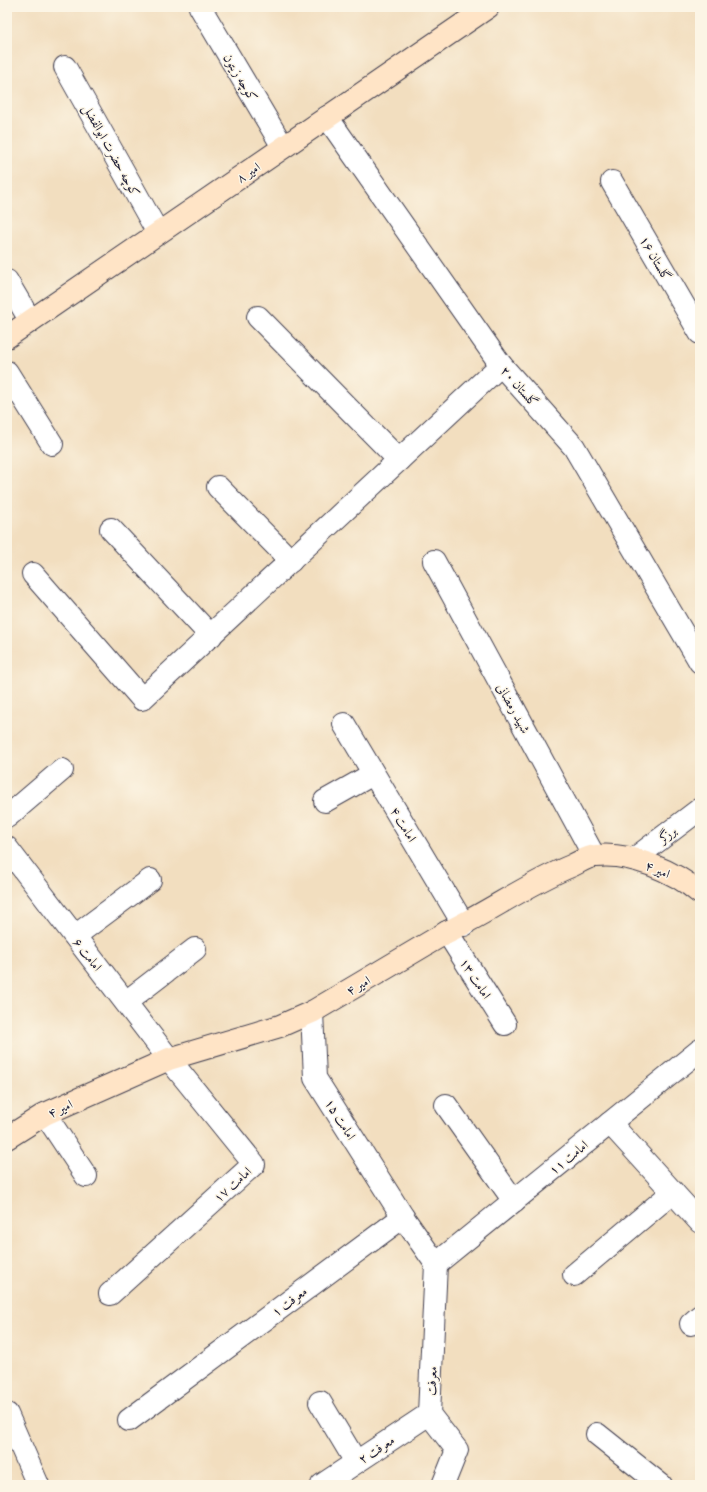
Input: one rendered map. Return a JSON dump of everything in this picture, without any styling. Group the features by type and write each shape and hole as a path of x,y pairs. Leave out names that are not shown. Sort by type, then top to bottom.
{"street":[{"name":"کوچه زیتون","path":"200,7 283,148"},
{"name":"امیر ۸","path":"7,336 283,148 479,10"},
{"name":"کوچه حضرت ابوالفضل","path":"65,67 158,233"},
{"name":"گلستان ۲۰","path":"327,117 501,365 574,447 700,662"},
{"name":"گلستان ۱۶","path":"612,182 700,333"},
{"path":"7,281 30,320"},
{"path":"258,317 399,460"},
{"path":"33,574 142,699 501,365"},
{"path":"7,372 52,444"},
{"path":"218,487 291,561"},
{"path":"111,529 210,636"},
{"name":"شهید رمضانی","path":"434,561 594,856"},
{"name":"امامت ۴","path":"344,724 373,774 455,929"},
{"path":"7,817 62,770"},
{"path":"325,801 373,774"},
{"name":"برزگر","path":"634,859 700,809"},
{"name":"امامت ۶","path":"7,848 169,1059"},
{"name":"امیر ۴","path":"7,1138 45,1114 169,1059 280,1026 312,1012 555,872 594,856 614,856 634,859 667,872 690,885 700,893"},
{"path":"75,936 150,880"},
{"name":"امامت ۱۳","path":"455,929 506,1024"},
{"path":"126,1002 195,949"},
{"name":"امامت ۱۵","path":"312,1012 315,1078 402,1217"},
{"name":"امامت ۱۱","path":"436,1264 700,1050"},
{"name":"امامت ۱۷","path":"110,1294 254,1164 169,1059"},
{"path":"446,1105 514,1201"},
{"path":"45,1114 86,1176"},
{"path":"610,1123 700,1222"},
{"path":"574,1275 673,1192"},
{"path":"402,1217 436,1264"},
{"name":"معرفت ۱","path":"129,1420 402,1217"},
{"name":"معرفت","path":"436,1264 429,1414 457,1450 443,1485"},
{"path":"320,1402 356,1462"},
{"path":"7,1414 38,1485"},
{"name":"معرفت ۲","path":"322,1485 429,1414"},
{"path":"597,1434 661,1485"}]}
